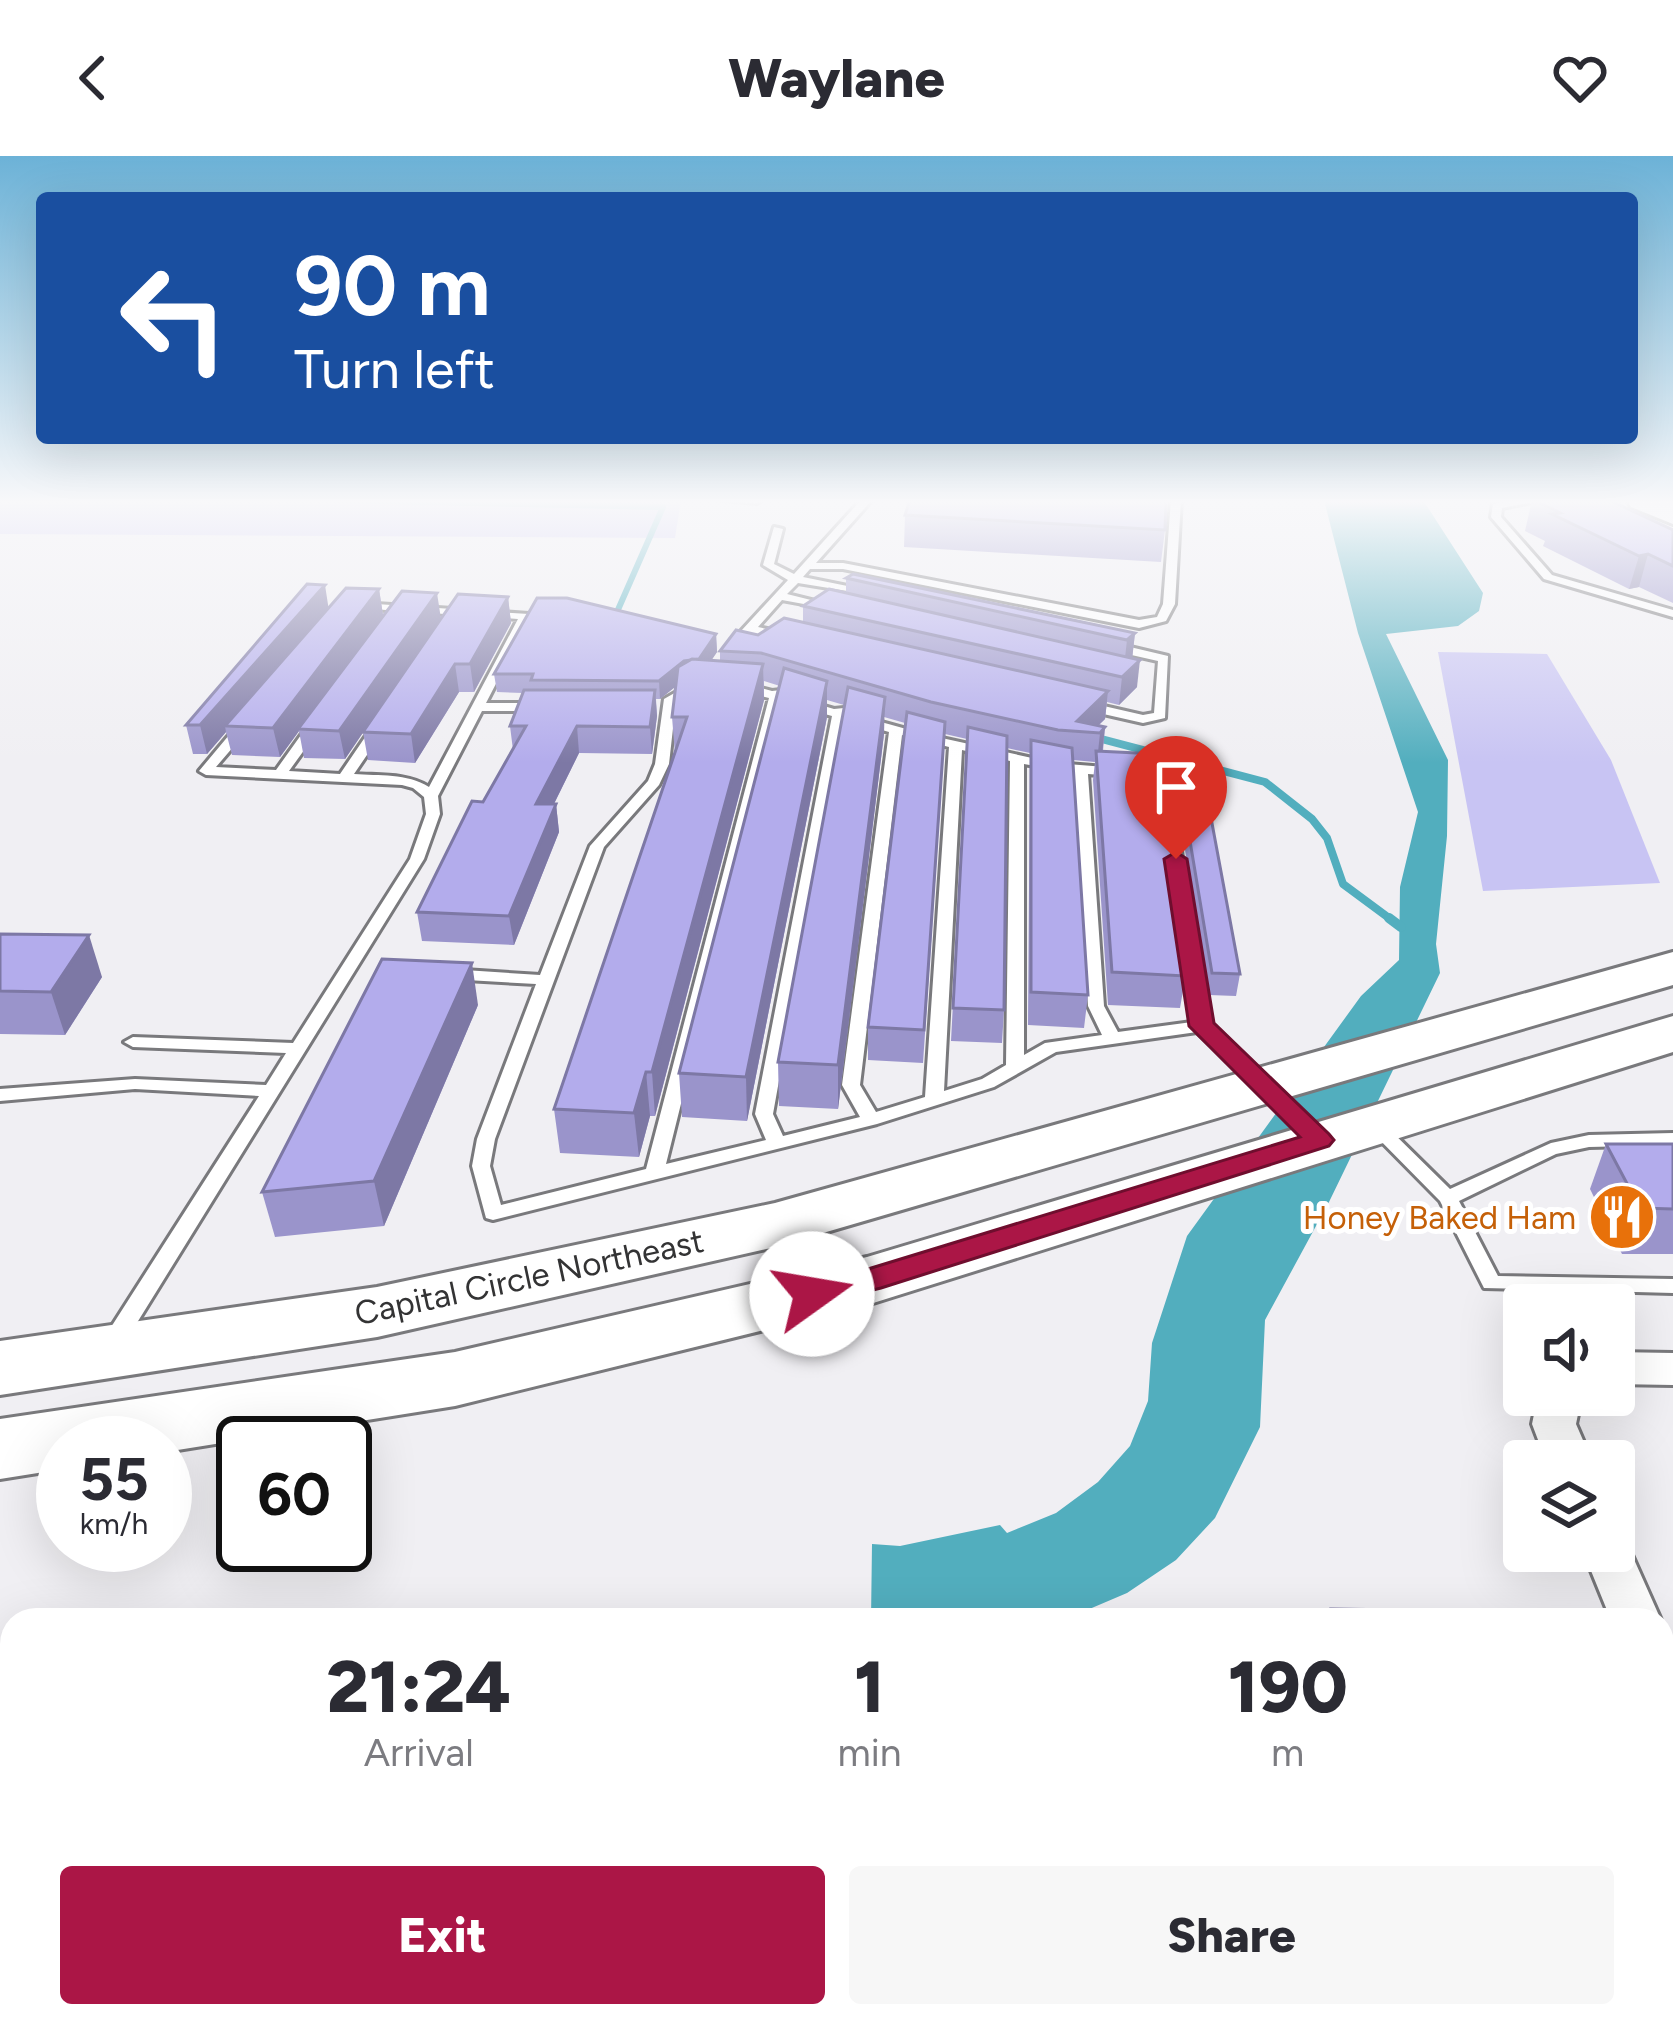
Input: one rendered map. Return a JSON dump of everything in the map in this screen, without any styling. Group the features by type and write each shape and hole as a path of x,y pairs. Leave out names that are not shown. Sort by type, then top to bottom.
{"main road":[{"name":"Capital Circle Northeast","path":"0,1368 377,1312 775,1225 1673,968"},
{"path":"31,1445 455,1378 870,1280 1673,1034"},
{"path":"1290,1077 1346,1132"},
{"path":"31,1445 106,1352"}],"street":[{"path":"1635,1368 1673,1369"},
{"path":"1616,1572 1631,1608"}],"lane":[{"path":"731,650 788,587"},
{"path":"845,587 878,593"},
{"path":"952,587 1138,624 1162,619 1170,587"},
{"path":"1583,587 1673,614"},
{"path":"779,596 848,612"},
{"path":"106,1352 417,859 433,814 431,796 525,616 346,605"},
{"path":"387,627 400,608"},
{"path":"445,630 458,612"},
{"path":"746,633 796,639"},
{"path":"1074,703 1143,719 1160,716 1165,658 1098,644"},
{"path":"1202,1026 1163,776 1081,769 956,745 710,678 670,699 662,764 654,782 597,846 486,1139 481,1166 493,1214 871,1120 988,1083 1051,1047 1202,1026 1290,1077"},
{"path":"1142,680 1165,685"},
{"path":"653,1174 777,693"},
{"path":"262,705 206,771 402,781 418,785 431,796"},
{"path":"477,707 562,707"},
{"path":"648,708 669,708"},
{"path":"777,1144 764,1114 839,711"},
{"path":"280,774 320,719"},
{"path":"345,777 382,722"},
{"path":"871,1120 851,1085 896,729"},
{"path":"934,1100 956,745"},
{"path":"1015,1067 1017,758"},
{"path":"1081,769 1096,1006 1112,1038"},
{"path":"348,968 370,969"},
{"path":"437,973 548,980"},
{"path":"133,1042 298,1048"},
{"path":"0,1095 135,1084 270,1091"},
{"path":"1346,1132 1448,1198 1492,1283 1673,1286"},
{"path":"1448,1198 1550,1149 1589,1141 1673,1139"}],"shaded area":[{"path":"1438,652 1547,654 1611,760 1660,883 1483,891"}],"water":[{"path":"1346,587 1479,587 1483,593 1479,611 1458,626 1386,634 1448,760 1447,836 1436,944 1440,973 1329,1202 1265,1320 1260,1427 1215,1518 1176,1560 1127,1593 1092,1608 871,1608 872,1544 900,1546 1000,1525 1007,1533 1056,1513 1098,1482 1130,1446 1148,1401 1152,1343 1187,1236 1361,996 1399,960 1400,887 1418,812"}],"building":[{"path":"304,587 323,587 200,725 186,725"},
{"path":"888,587 917,587 1135,633 1127,640"},
{"path":"346,588 379,589 273,728 225,726"},
{"path":"829,589 1140,660 1122,677 803,606"},
{"path":"402,591 437,593 339,731 298,729"},
{"path":"458,594 508,597 470,664 455,664 411,734 363,732"},
{"path":"537,598 567,598 716,634 699,659 684,661 659,681 531,680 533,674 494,674"},
{"path":"784,618 1108,691 1077,721 1105,727 1100,733 1058,730 931,702 761,653 720,651 736,630 758,635"},
{"path":"692,659 763,664 652,1072 646,1072 634,1113 554,1109 687,717 672,717 678,667"},
{"path":"784,668 827,681 746,1077 679,1073"},
{"path":"848,687 885,697 838,1065 778,1062"},
{"path":"524,690 655,690 650,727 577,726 536,804 556,804 509,916 417,912 472,801 483,802 526,726 510,726"},
{"path":"907,712 945,722 924,1030 868,1027"},
{"path":"968,727 1007,736 1004,1010 953,1008"},
{"path":"1031,740 1072,748 1088,995 1031,992"},
{"path":"1096,751 1157,754 1188,962 1183,961 1185,976 1112,972"},
{"path":"1177,763 1201,764 1240,974 1212,973"},
{"path":"0,934 89,935 51,992 0,991"},
{"path":"382,959 472,963 374,1181 262,1192"},
{"path":"1606,1144 1673,1144 1673,1209 1640,1208"}],"waterway":[{"path":"625,616 617,612 628,587"},
{"path":"1090,736 1265,782 1312,819 1327,838 1343,884 1393,921"},
{"path":"1389,918 1393,921"},
{"path":"1393,921 1401,927"}],"place":[{"name":"Honey Baked Ham","path":"1622,1217"}],"route":[{"path":"812,1294 1319,1140 1202,1026 1176,859"}]}
